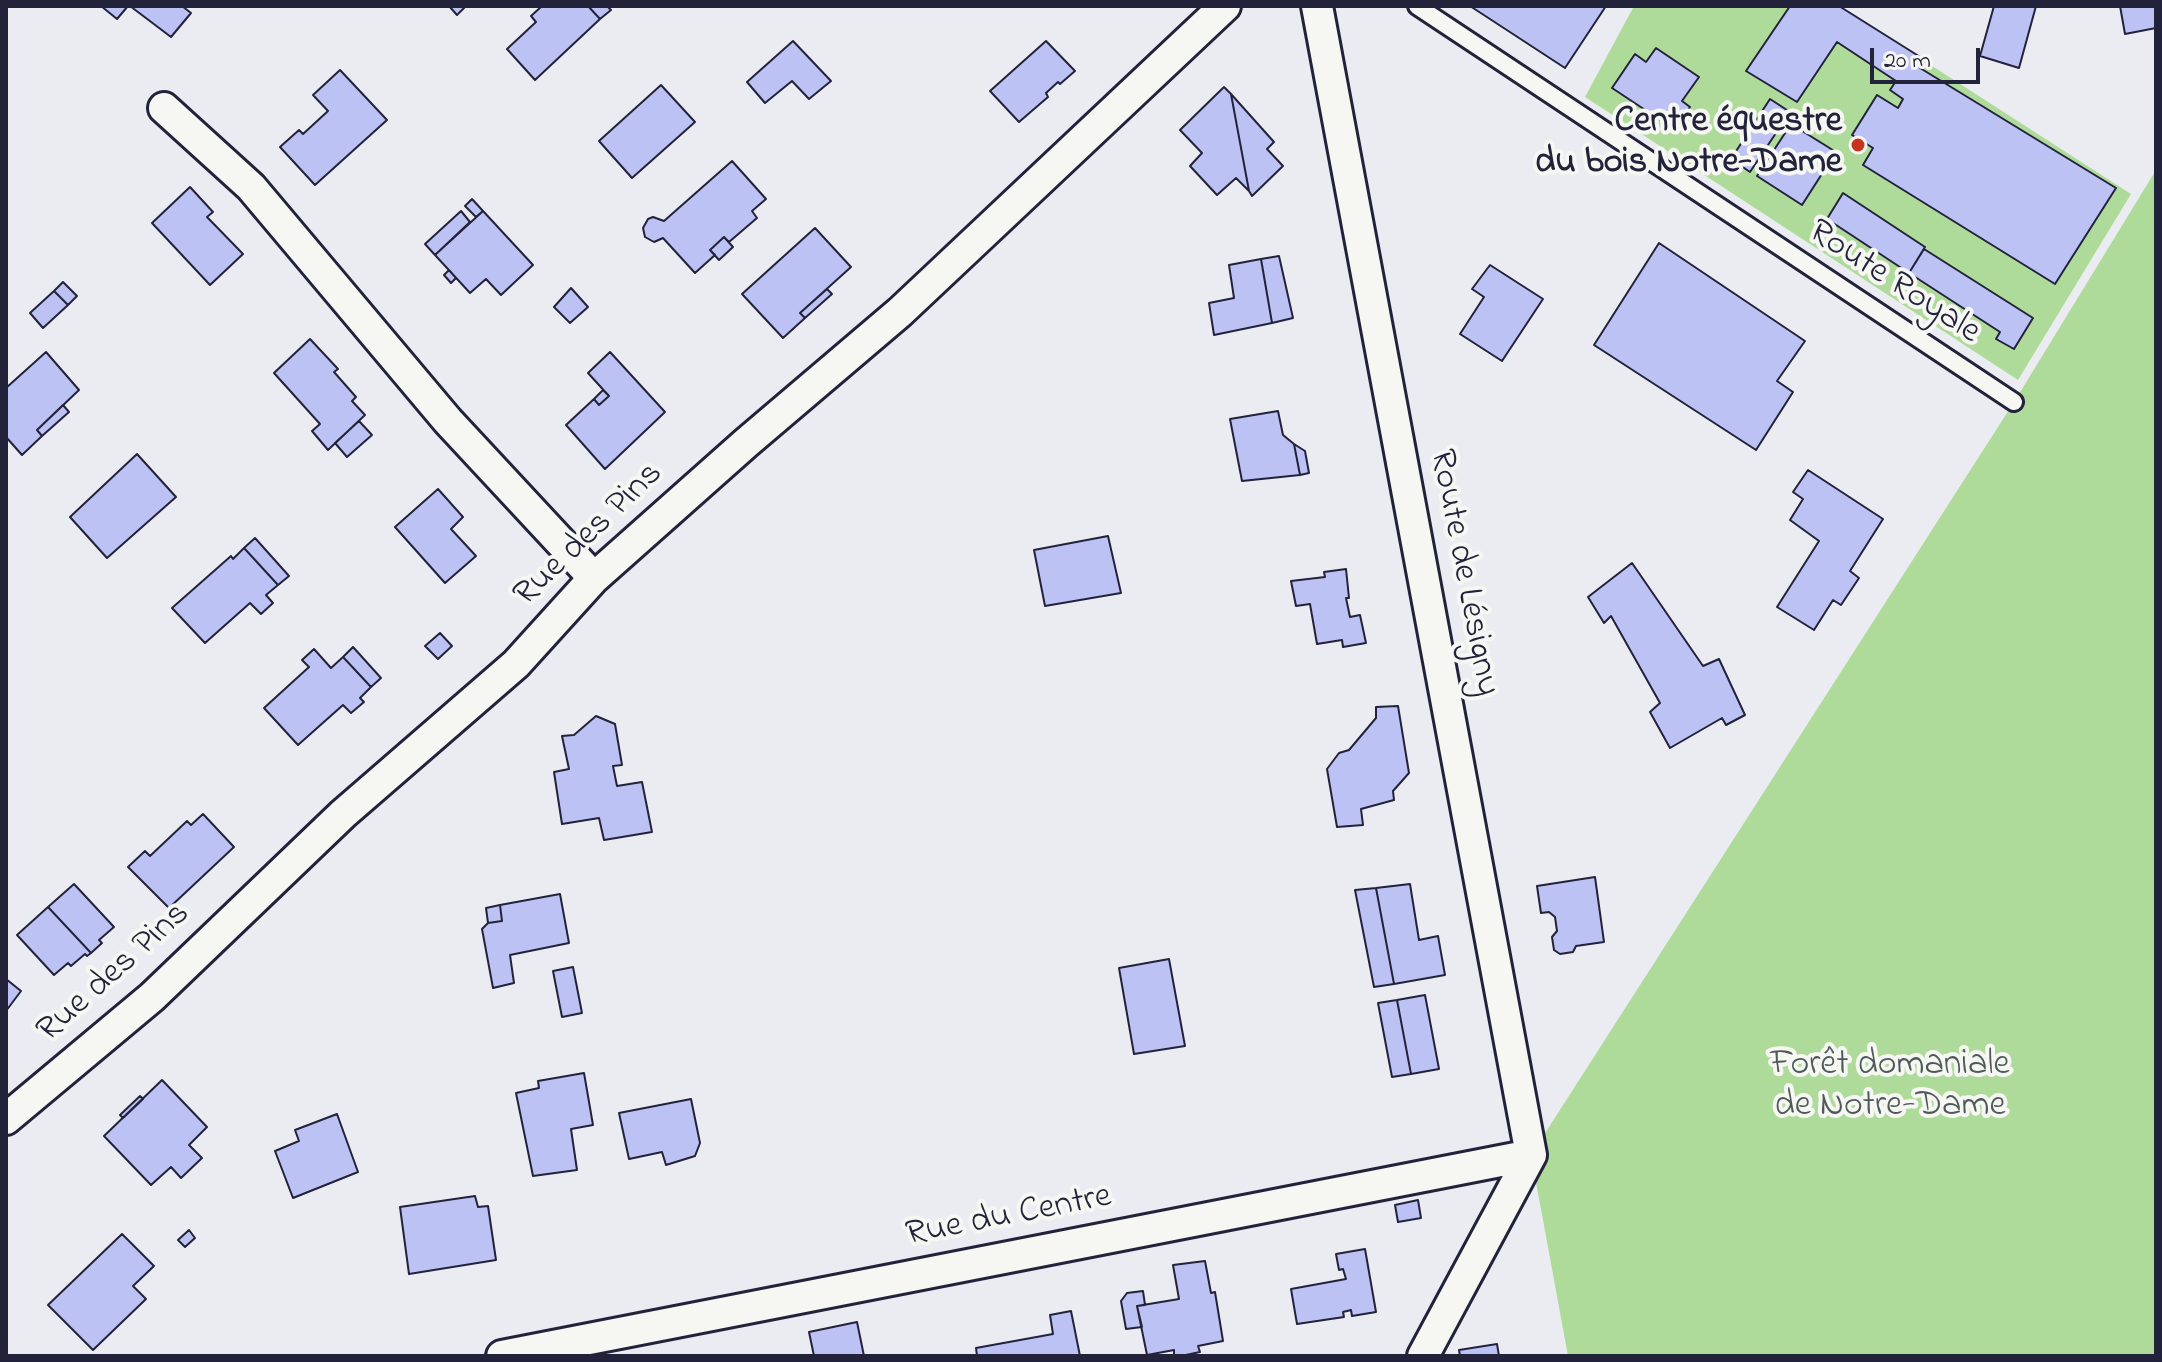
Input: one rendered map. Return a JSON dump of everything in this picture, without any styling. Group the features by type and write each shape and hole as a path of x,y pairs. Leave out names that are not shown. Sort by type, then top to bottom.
{"street":[{"name":"Rue des Pins","path":"6,1119 152,997 343,814 516,664 594,578 900,312 1225,6"},
{"name":"Route de Lésigny","path":"1317,6 1531,1155"},
{"path":"164,108 251,187 448,421 594,578"},
{"path":"1423,1356 1531,1155"},
{"name":"Rue du Centre","path":"502,1356 1531,1155"}],"lane":[{"name":"Route Royale","path":"1417,6 2014,402"}],"green space":[{"name":"Centre équestre du bois Notre-Dame","path":"1634,6 1839,6 2131,194 2018,380 1585,97"},
{"name":"Forêt domaniale de Notre-Dame","path":"2156,170 2156,1356 1568,1356 1531,1155 2014,402"}],"building":[{"path":"101,6 128,6 117,19"},
{"path":"130,6 182,6 191,13 171,37"},
{"path":"449,6 466,6 457,15"},
{"path":"542,6 588,6 600,19 535,80 507,49 536,22 531,16"},
{"path":"588,6 607,6 611,10 600,19"},
{"path":"1470,6 1606,6 1565,68"},
{"path":"1790,6 1839,6 1925,60 1920,68 2116,188 2055,284 1863,165 1873,148 1852,135 1877,95 1898,108 1903,99 1890,90 1896,81 1837,42 1797,102 1746,71"},
{"path":"1994,6 2036,6 2019,68 1980,56"},
{"path":"2120,6 2156,6 2156,28 2125,34"},
{"path":"793,41 831,81 809,99 792,81 765,103 747,82"},
{"path":"1046,41 1075,71 1060,84 1058,82 1046,93 1048,97 1019,122 990,91"},
{"path":"1656,48 1699,77 1682,101 1690,107 1674,129 1612,88 1635,54 1646,62"},
{"path":"340,70 387,120 315,185 280,147 299,130 303,134 328,111 313,95"},
{"path":"661,85 695,122 632,178 599,141"},
{"path":"1224,87 1231,94 1249,191 1236,178 1217,195 1190,166 1202,153 1180,130"},
{"path":"1231,94 1274,142 1267,149 1283,166 1252,196 1249,191"},
{"path":"1770,99 1790,112 1750,172 1731,159"},
{"path":"1791,124 1836,152 1802,205 1757,176"},
{"path":"732,161 766,199 752,211 757,218 729,242 724,237 710,250 715,255 695,273 663,238 654,242 645,237 643,228 653,217 664,221"},
{"path":"190,187 213,212 207,217 243,254 210,285 152,223"},
{"path":"1843,193 1925,247 1909,273 1827,219"},
{"path":"472,199 483,211 476,217 465,206"},
{"path":"461,211 470,222 435,255 425,244"},
{"path":"483,211 533,265 501,295 486,279 470,293 435,255"},
{"path":"815,228 851,267 800,313 805,318 783,338 742,294"},
{"path":"724,237 733,247 719,260 710,250"},
{"path":"1659,243 1805,341 1777,381 1793,392 1756,450 1594,345"},
{"path":"1924,249 2033,318 2014,349 1996,339 2000,332 1909,273"},
{"path":"1279,256 1293,318 1272,323 1261,259"},
{"path":"1261,259 1272,323 1214,335 1209,303 1234,298 1229,265"},
{"path":"1490,265 1543,299 1502,361 1460,334 1484,297 1472,289"},
{"path":"449,270 456,278 451,283 444,275"},
{"path":"63,282 77,296 68,305 54,291"},
{"path":"571,288 588,307 570,323 554,307"},
{"path":"827,289 832,294 805,318 800,313"},
{"path":"54,291 68,305 43,328 30,313"},
{"path":"310,339 338,369 334,372 356,397 352,401 365,415 328,450 312,431 320,424 274,373"},
{"path":"46,352 79,390 37,430 42,436 22,455 6,437 6,388"},
{"path":"610,352 665,412 605,469 566,425 594,399 599,405 609,396 588,373"},
{"path":"603,390 609,396 599,405 594,399"},
{"path":"63,405 69,412 42,436 37,430"},
{"path":"1278,411 1283,435 1294,444 1300,475 1242,481 1230,419"},
{"path":"359,421 372,435 347,457 335,443"},
{"path":"1294,444 1305,451 1309,473 1300,475"},
{"path":"137,454 176,497 107,558 70,517"},
{"path":"1808,470 1883,519 1850,571 1859,578 1841,605 1833,600 1814,630 1777,607 1819,541 1790,520 1803,499 1793,492"},
{"path":"438,489 463,517 451,529 476,556 445,583 395,527"},
{"path":"1108,536 1121,593 1045,606 1034,550"},
{"path":"255,538 289,576 278,585 244,548"},
{"path":"244,548 278,585 266,595 273,603 261,614 250,603 205,643 172,608"},
{"path":"1632,563 1703,666 1719,659 1745,715 1726,725 1722,718 1670,748 1650,712 1660,703 1611,616 1604,623 1588,597"},
{"path":"1346,569 1349,598 1346,598 1350,617 1360,615 1366,643 1343,647 1342,640 1317,644 1310,604 1296,606 1291,581 1325,577 1324,572"},
{"path":"440,633 452,646 438,659 425,646"},
{"path":"353,647 381,678 371,687 343,657"},
{"path":"314,649 331,668 343,657 371,687 360,698 364,702 351,713 343,705 298,745 264,708 309,667 302,660"},
{"path":"1398,706 1409,773 1393,791 1394,800 1361,809 1363,825 1337,827 1327,769 1339,753 1349,750 1376,718 1376,707"},
{"path":"596,716 615,724 622,765 613,766 617,786 642,782 652,832 604,840 599,818 562,824 554,772 569,769 562,736 574,735"},
{"path":"203,814 234,847 169,908 128,867 145,851 150,856 187,821 191,825"},
{"path":"1595,877 1604,942 1576,946 1573,952 1560,954 1554,950 1552,937 1557,931 1555,917 1549,912 1541,913 1537,886"},
{"path":"74,884 114,927 99,940 102,943 91,953 48,907"},
{"path":"1410,884 1419,940 1438,936 1445,975 1394,984 1376,888"},
{"path":"1376,888 1394,984 1374,987 1355,890"},
{"path":"560,894 569,943 510,955 514,983 493,988 482,929 488,923 502,921 500,905"},
{"path":"500,905 502,921 488,923 486,908"},
{"path":"48,907 91,953 85,954 71,966 68,963 54,975 17,935"},
{"path":"1169,959 1185,1046 1134,1054 1119,968"},
{"path":"573,967 582,1013 562,1017 553,971"},
{"path":"6,979 21,991 6,1011"},
{"path":"1425,995 1439,1069 1411,1074 1397,1000"},
{"path":"1397,1000 1411,1074 1392,1077 1378,1003"},
{"path":"584,1073 593,1125 571,1129 577,1170 533,1176 516,1093 539,1088 538,1081"},
{"path":"162,1080 207,1127 189,1145 202,1158 181,1178 171,1167 151,1185 104,1136"},
{"path":"140,1096 143,1099 123,1118 120,1115"},
{"path":"691,1099 700,1143 695,1156 666,1165 662,1152 629,1159 619,1113"},
{"path":"337,1114 358,1172 293,1198 275,1151 299,1141 295,1130"},
{"path":"475,1196 478,1207 488,1206 496,1260 409,1274 400,1207"},
{"path":"1418,1200 1421,1218 1398,1222 1395,1205"},
{"path":"189,1230 195,1238 185,1247 178,1240"},
{"path":"122,1234 154,1266 133,1286 146,1299 93,1350 48,1305"},
{"path":"1365,1249 1376,1312 1352,1316 1351,1310 1343,1312 1344,1317 1297,1324 1291,1289 1346,1279 1343,1269 1339,1270 1336,1254"},
{"path":"1205,1261 1211,1293 1215,1292 1223,1341 1198,1346 1200,1352 1181,1356 1174,1356 1174,1350 1147,1355 1137,1306 1179,1299 1173,1265"},
{"path":"1143,1291 1145,1305 1137,1306 1142,1327 1126,1329 1121,1301 1127,1293"},
{"path":"1071,1311 1080,1356 977,1356 976,1348 1053,1334 1050,1315"},
{"path":"857,1322 864,1356 814,1356 809,1332"},
{"path":"1497,1344 1499,1356 1460,1356 1459,1350"}],"place":[{"name":"Centre équestre du bois Notre-Dame","path":"1858,145"}]}
